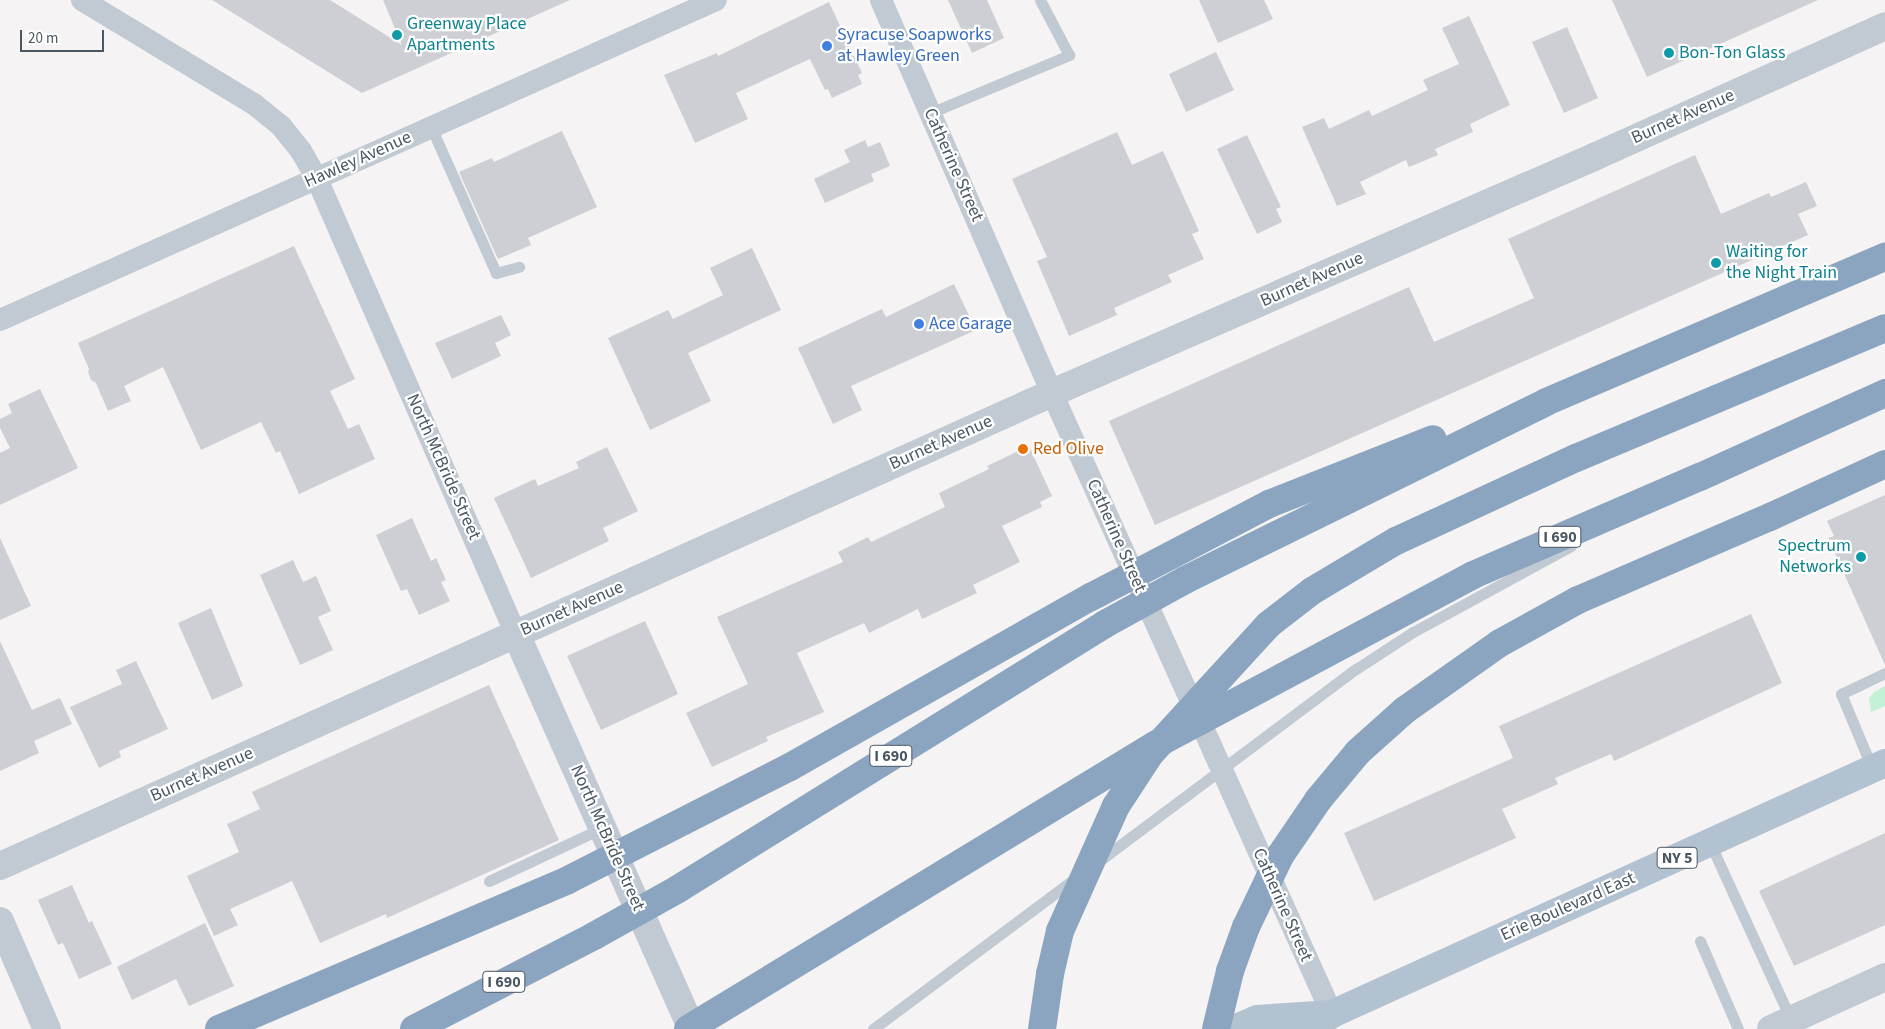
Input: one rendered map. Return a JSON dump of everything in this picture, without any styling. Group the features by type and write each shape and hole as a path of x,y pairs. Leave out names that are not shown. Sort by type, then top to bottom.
{"highway":[{"name":"I 690","path":"414,1029 594,936 678,889 1105,624 1185,580 1546,402 1885,257"},
{"path":"1042,1029 1050,974 1060,932 1116,806 1150,754 1268,625 1312,591 1396,541 1576,458 1885,328"},
{"name":"I 690","path":"688,1029 1155,745 1473,575 1700,477 1885,393"},
{"path":"219,1029 568,880 790,767 1091,596 1269,504 1436,438 1546,402"},
{"path":"1216,1029 1230,971 1246,927 1280,856 1318,800 1358,752 1405,710 1500,643 1578,600 1770,517 1885,464"}],"main road":[{"name":"Erie Boulevard East","path":"1234,1029 1257,1019 1328,1024 1879,765"}],"street":[{"name":"North McBride Street","path":"82,0 254,104 282,126 301,151 317,178 516,634 692,1029"},
{"name":"Hawley Avenue","path":"0,320 716,0"},
{"name":"Catherine Street","path":"881,0 1328,1024"},
{"name":"Burnet Avenue","path":"0,866 1052,393 1594,157 1885,26"},
{"path":"0,921 47,1029"},
{"path":"1781,1024 1885,977"}],"lane":[{"path":"930,113 1069,56 1040,0"},
{"path":"431,127 496,273 519,267"},
{"path":"873,1029 1356,669 1413,632 1700,477"},
{"path":"1879,765 1841,694 1885,673"},
{"path":"489,881 602,828"},
{"path":"1710,843 1781,1024"},
{"path":"1700,941 1738,1029"}],"green space":[{"path":"1885,686 1885,706 1871,712 1869,698 1874,692"}],"building":[{"name":"Greenway Place Apartments","path":"212,0 330,0 402,45 383,0 570,0 362,93"},
{"path":"948,0 987,0 1004,38 972,53"},
{"path":"1199,0 1264,0 1273,19 1218,43"},
{"name":"Bon-Ton Glass","path":"1612,0 1818,0 1647,77"},
{"path":"829,2 862,73 858,75 862,84 832,98 828,89 825,90 810,59 736,93 748,119 695,143 664,75 717,53 718,56"},
{"path":"1469,16 1510,105 1470,124 1473,132 1435,149 1438,155 1409,167 1406,160 1360,182 1366,194 1337,206 1302,127 1324,118 1329,129 1369,110 1372,116 1428,90 1423,80 1459,64 1442,28"},
{"path":"1567,27 1598,98 1564,113 1532,42"},
{"path":"1216,52 1234,90 1186,112 1169,74"},
{"path":"562,131 597,207 528,238 531,245 498,259 459,172 492,158 494,162"},
{"path":"1117,132 1132,165 1163,151 1199,231 1192,234 1204,259 1168,275 1172,282 1114,308 1117,315 1069,336 1037,261 1047,257 1012,179"},
{"path":"1247,135 1281,207 1276,209 1282,222 1257,234 1217,149"},
{"path":"865,140 868,147 880,142 890,166 871,174 874,181 825,203 814,179 850,162 844,150"},
{"path":"1695,155 1721,214 1769,193 1771,197 1806,182 1817,206 1798,214 1808,235 1155,525 1109,421 1409,287 1434,342 1534,298 1508,239"},
{"path":"294,246 355,379 330,391 348,429 359,424 375,459 299,494 280,451 276,453 261,422 201,450 163,367 124,386 131,401 108,411 96,383 91,380 88,372 89,369 78,343"},
{"path":"752,248 781,310 688,353 711,401 650,430 608,338 668,310 673,319 723,295 710,268"},
{"path":"954,284 976,330 851,386 862,410 833,424 798,348 882,309 886,317"},
{"path":"501,315 511,335 495,343 501,356 452,379 435,343"},
{"path":"40,389 78,468 0,505 0,453 10,448 0,428 0,419 12,413 8,404"},
{"path":"1029,446 1052,496 1040,502 1042,507 1002,526 1020,562 973,585 977,593 922,619 918,609 869,633 864,623 797,653 824,712 766,737 768,741 712,767 686,713 748,684 717,617 843,562 838,552 868,537 871,542 945,507 939,493 989,469 987,466"},
{"path":"607,447 638,511 603,528 609,541 531,578 494,498 535,479 538,486 579,468 576,462"},
{"name":"Spectrum Networks","path":"1885,495 1885,665 1828,538 1834,536 1827,521"},
{"path":"412,518 431,561 436,558 446,580 441,582 450,601 419,615 407,589 401,591 376,535"},
{"path":"0,538 31,606 0,620"},
{"path":"293,560 303,582 316,576 331,611 318,617 333,650 300,665 260,575"},
{"path":"211,608 243,686 212,700 178,623"},
{"path":"1751,614 1782,683 1614,761 1611,754 1555,778 1558,784 1502,809 1516,838 1374,901 1344,833 1513,758 1499,726"},
{"path":"645,621 678,694 601,730 567,656"},
{"path":"0,641 32,710 60,698 72,724 34,741 39,753 0,771"},
{"path":"136,661 168,729 119,751 121,757 99,768 70,707 122,684 116,670"},
{"path":"489,685 559,840 387,918 386,914 320,943 292,881 230,909 238,925 214,936 187,876 239,852 227,824 260,809 252,792"},
{"path":"1885,833 1885,925 1794,966 1759,891"},
{"path":"72,885 89,923 92,921 112,964 79,979 63,943 58,945 38,900"},
{"path":"205,923 234,986 189,1006 176,979 132,1000 117,967"}],"place":[{"name":"Greenway Place Apartments","path":"397,35"},
{"name":"Syracuse Soapworks at Hawley Green","path":"827,46"},
{"name":"Bon-Ton Glass","path":"1669,53"},
{"name":"Waiting for the Night Train","path":"1716,263"},
{"name":"Ace Garage","path":"919,324"},
{"name":"Red Olive","path":"1023,449"},
{"name":"Spectrum Networks","path":"1861,557"}]}
